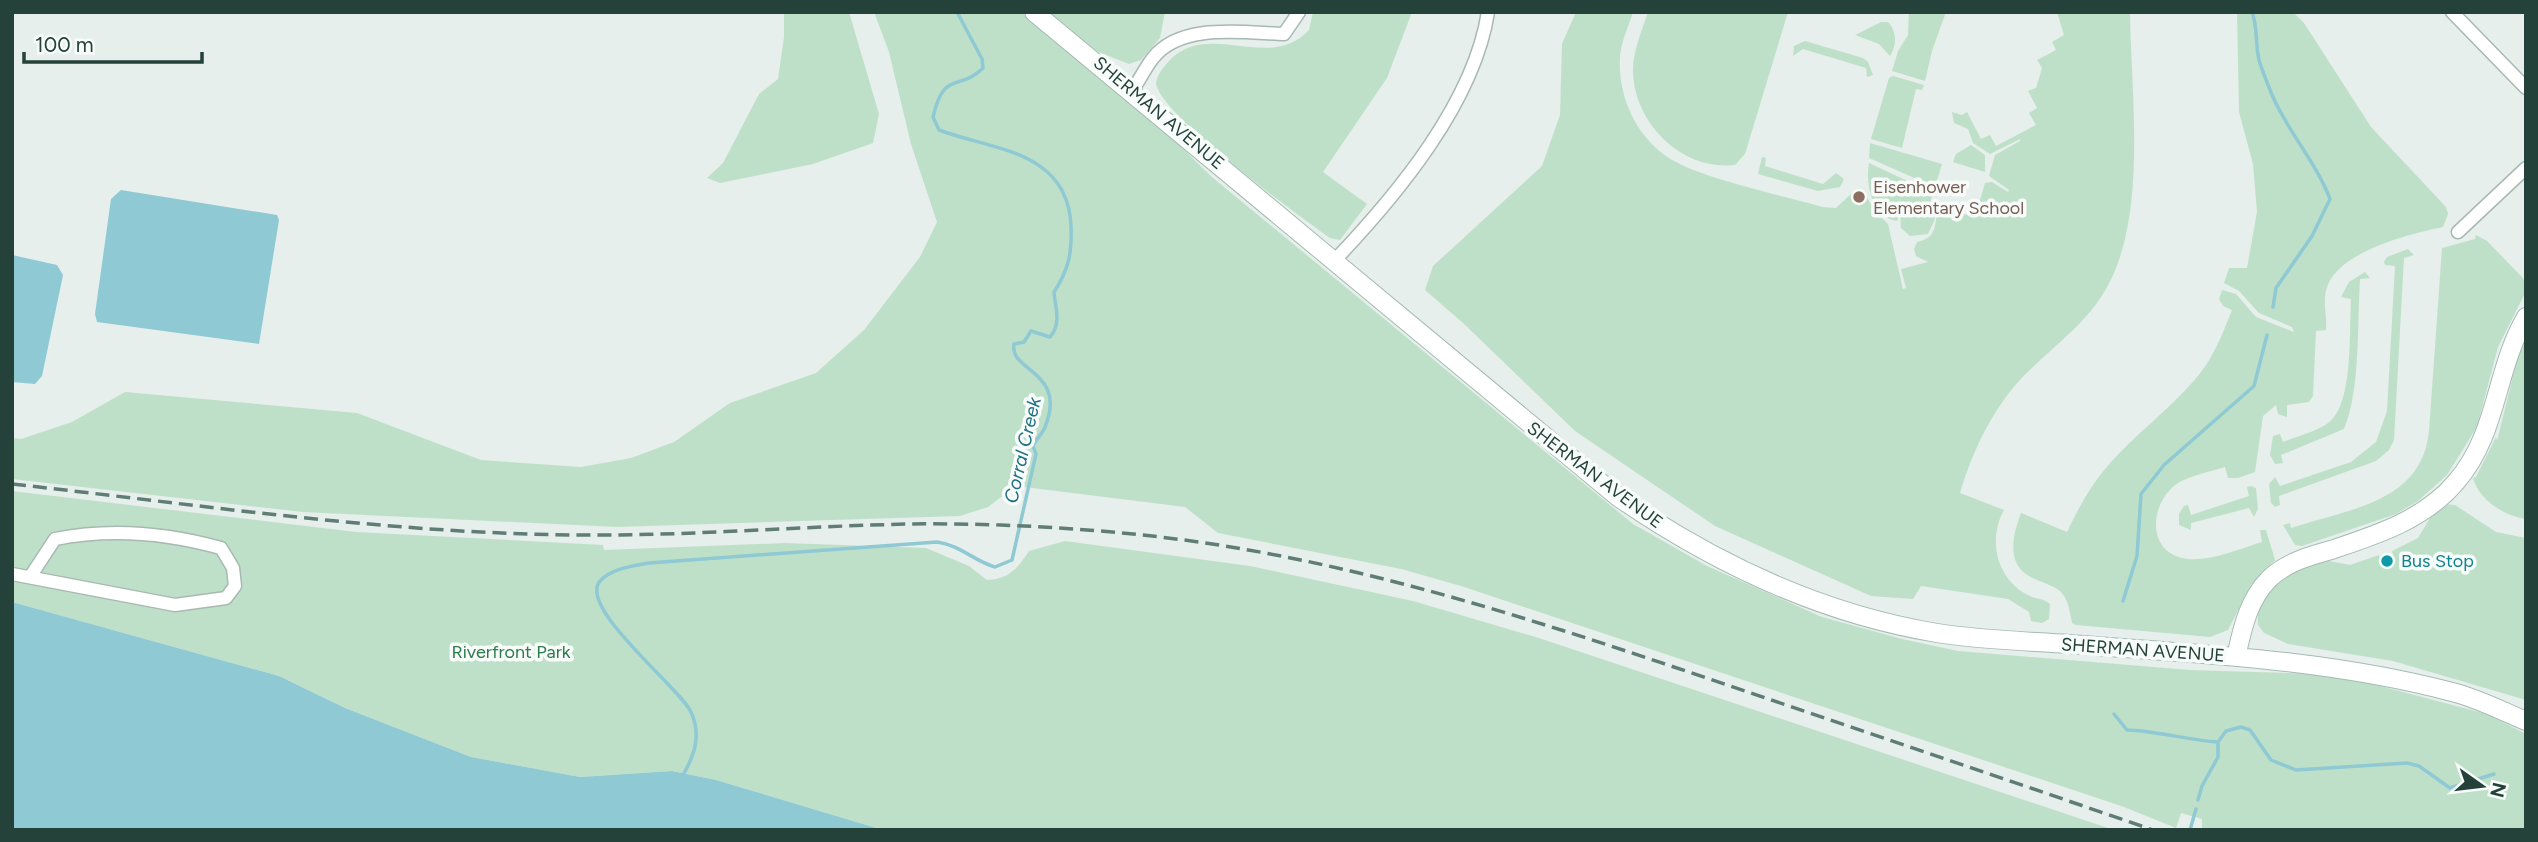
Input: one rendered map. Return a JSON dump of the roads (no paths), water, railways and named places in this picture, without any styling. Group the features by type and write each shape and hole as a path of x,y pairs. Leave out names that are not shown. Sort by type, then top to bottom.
{"street":[{"name":"SHERMAN AVENUE","path":"1034,12 1618,496 1704,551 1749,573 1806,597 1861,615 1937,633 2236,657 2359,671 2455,692 2526,721"},
{"path":"1132,91 1154,57 1176,40 1217,32 1284,33 1299,12"},
{"path":"1335,260 1412,170 1450,110 1470,70 1488,12"},
{"path":"2452,12 2526,88"},
{"path":"2458,232 2526,168"},
{"path":"2236,657 2248,612 2268,580 2288,565 2386,531 2411,519 2454,485 2486,436 2509,350 2526,317"},
{"path":"12,574 175,605 226,598 235,586 233,568 221,548 190,539 138,534 88,532 55,539 30,577"}],"water":[{"path":"121,190 277,215 279,220 259,344 97,322 95,314 111,199"},
{"path":"12,255 57,265 63,275 42,376 35,384 12,382"},
{"path":"12,602 279,676 345,708 471,757 580,777 672,771 716,780 883,830 12,830"}],"waterway":[{"name":"Corral Creek","path":"682,777 695,746 696,729 691,712 633,648 603,609 597,593 600,581 611,573 649,563 937,542 953,546 995,567 1012,560 1036,454 1033,446 1044,429 1050,409 1049,394 1044,384 1020,361 1014,344 1024,342 1031,331 1050,337 1054,332 1057,315 1054,292 1069,260 1071,226 1067,201 1057,182 1042,168 1003,149 939,130 933,117 942,92 983,68 982,59 957,12"},
{"path":"2252,12 2259,60 2272,95 2330,199 2312,236 2276,288 2273,307"},
{"path":"2123,601 2137,556 2141,494 2164,465 2254,386 2267,335"},
{"path":"2114,714 2127,730 2218,742"},
{"path":"2198,800 2202,786 2218,757 2218,742 2226,731 2241,727 2250,730 2271,760 2296,770 2407,763 2419,766 2450,788 2494,774"},
{"path":"2190,830 2196,809"}],"railway":[{"path":"12,484 297,517 439,530 623,535 870,525 969,524 1085,530 1217,545 1366,575 1511,615 1655,661 2153,830"}],"place":[{"name":"Eisenhower Elementary School","path":"1859,197"},
{"name":"Bus Stop","path":"2387,561"}],"park label":[{"name":"Riverfront Park","path":"511,652"}]}
